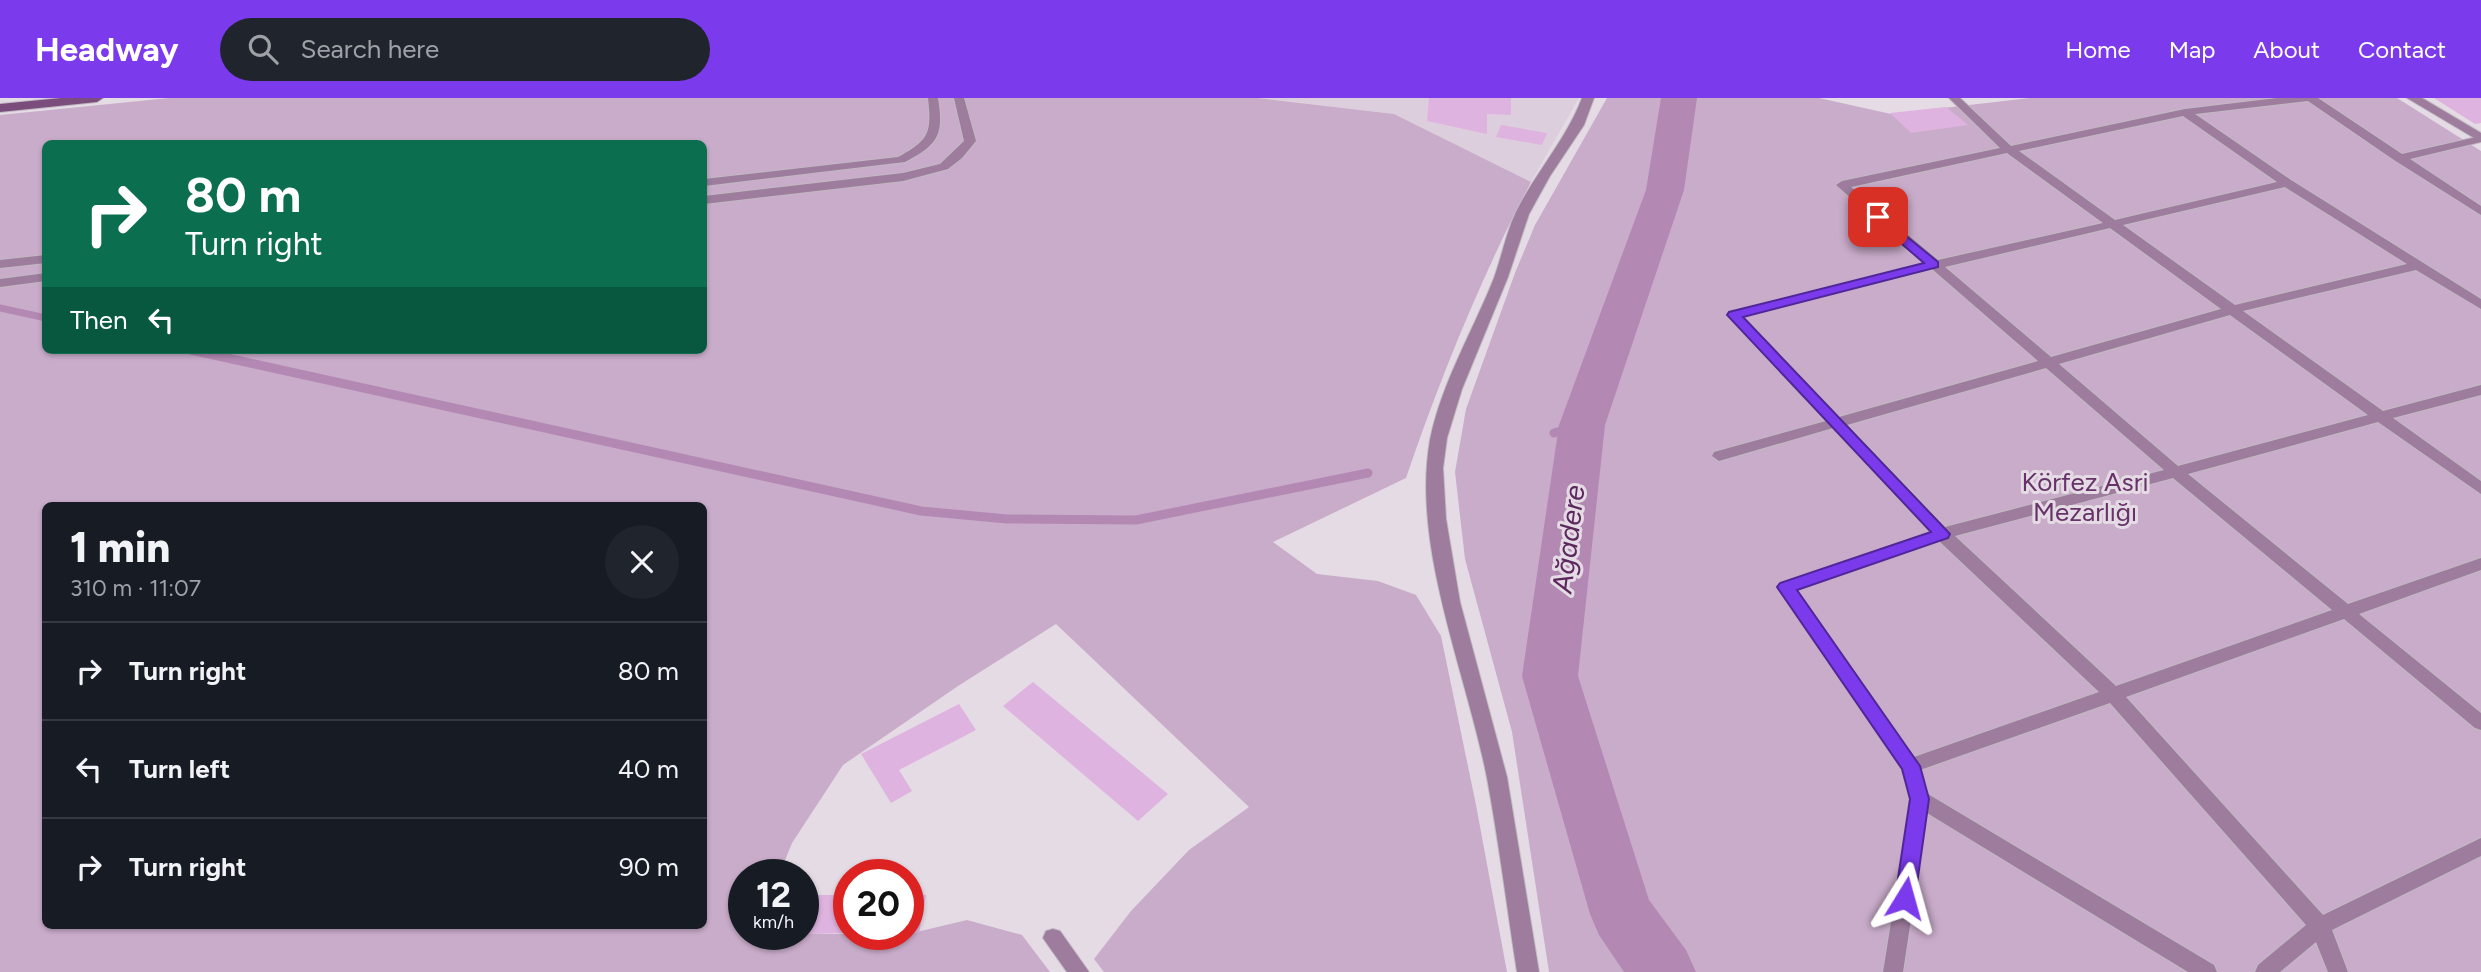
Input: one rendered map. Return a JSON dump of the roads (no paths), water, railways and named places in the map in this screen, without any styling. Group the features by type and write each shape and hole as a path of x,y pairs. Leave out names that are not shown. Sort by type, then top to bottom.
{"main road":[{"path":"0,99 8,98"},
{"path":"0,108 97,98"}],"street":[{"path":"1528,972 1496,777 1451,602 1437,519 1434,468 1439,438 1454,389 1502,276 1522,214 1578,125 1588,98"},
{"path":"2413,98 2481,139"}],"lane":[{"path":"707,183 901,160 926,146 937,127 933,98"},
{"path":"707,200 903,177 944,167 958,156 970,141 959,98"},
{"path":"1954,98 2007,148 2481,489"},
{"path":"2481,211 2308,98 2185,112 1842,185 2176,472 2481,723"},
{"path":"2185,112 2287,183 2481,305"},
{"path":"2398,158 2481,139"},
{"path":"2287,183 2114,225 1933,264 1734,315 1942,534 2112,693 2320,926 2339,972"},
{"path":"0,264 42,259"},
{"path":"1719,456 2232,310 2420,265"},
{"path":"0,282 42,277"},
{"path":"1894,972 1920,799 1910,766 1786,587 1942,534 2481,390"},
{"path":"1910,766 2481,564"},
{"path":"1920,799 2207,972"},
{"path":"2265,972 2320,926 2481,847"},
{"path":"1053,938 1079,972"}],"waterway":[{"name":"Ağadere","path":"1663,972 1622,914 1550,676 1582,425 1665,190 1679,98"},
{"path":"0,308 42,317"},
{"path":"209,354 921,511 1007,519 1136,520 1368,473"},
{"path":"1554,433 1582,425"}],"park label":[{"name":"Körfez Asri Mezarlığı","path":"2085,497"}]}
